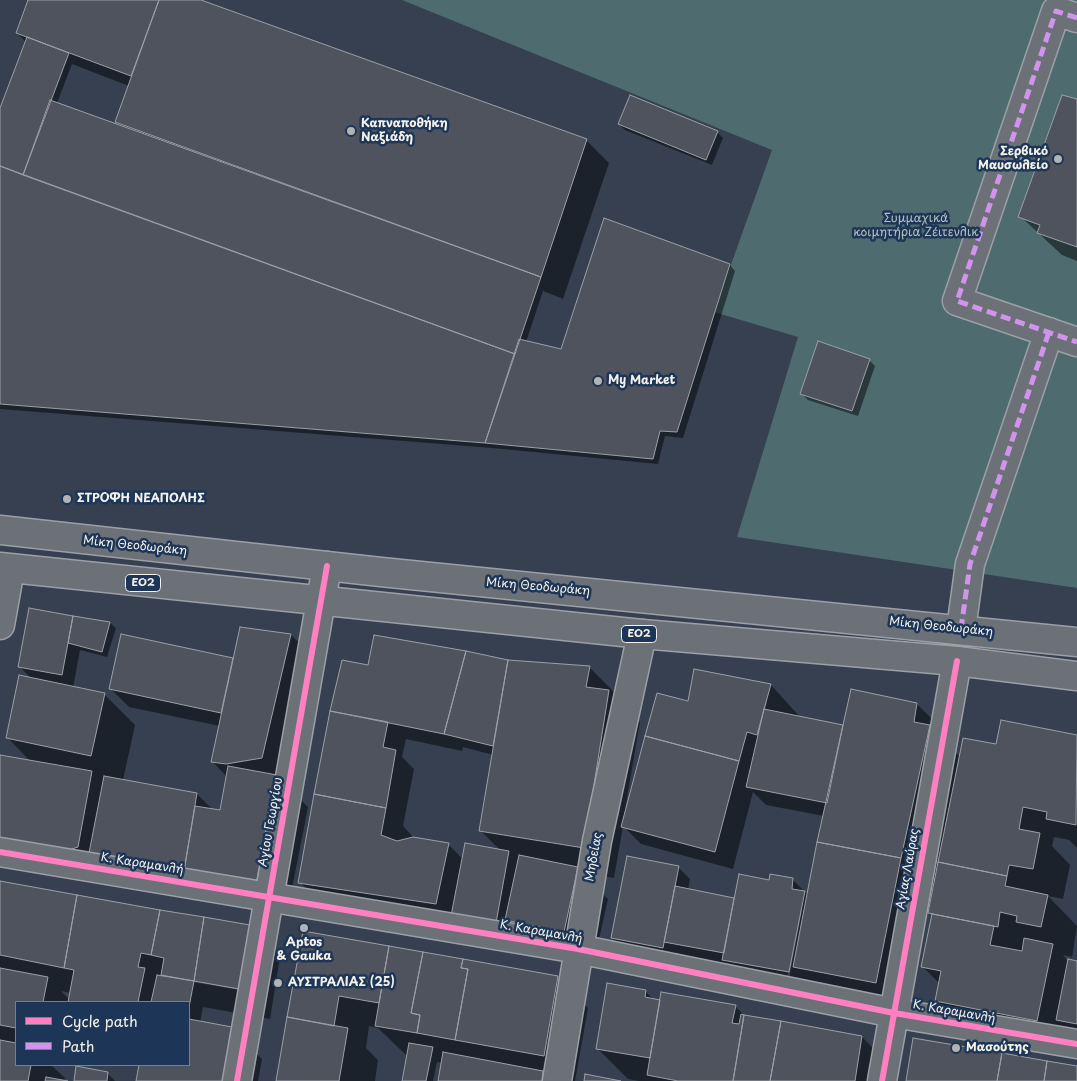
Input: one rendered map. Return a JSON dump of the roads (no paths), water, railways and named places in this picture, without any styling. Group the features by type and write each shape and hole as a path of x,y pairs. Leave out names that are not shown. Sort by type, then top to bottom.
{"main road":[{"path":"1077,18 1056,11 957,301 1077,342"},
{"path":"961,629 970,564 1049,332"},
{"name":"Μίκη Θεοδωράκη","path":"0,530 327,566 1077,642"},
{"name":"Αγίου Γεωργίου","path":"237,1081 327,566"},
{"path":"0,625 5,568"},
{"name":"ΕΟ2","path":"5,568 642,634 957,661 1077,676"},
{"name":"Μηδείας","path":"557,1081 597,841 642,634"},
{"name":"Αγίας Λαύρας","path":"882,1081 957,661"},
{"name":"Κ. Καραμανλή","path":"0,852 578,949 894,1013 1077,1044"}],"place":[{"name":"Καπναποθήκη Ναξιάδη","path":"351,131"},
{"name":"Σερβικό Μαυσωλείο","path":"1058,159"},
{"name":"My Market","path":"598,381"},
{"name":"ΣΤΡΟΦΗ ΝΕΑΠΟΛΗΣ","path":"67,499"},
{"name":"Aptos & Gauka","path":"304,928"},
{"name":"ΑΥΣΤΡΑΛΙΑΣ (25)","path":"278,983"},
{"name":"Μασούτης","path":"956,1048"}],"park label":[{"name":"Συμμαχικά κοιμητήρια Ζέιτενλικ","path":"916,226"}]}
